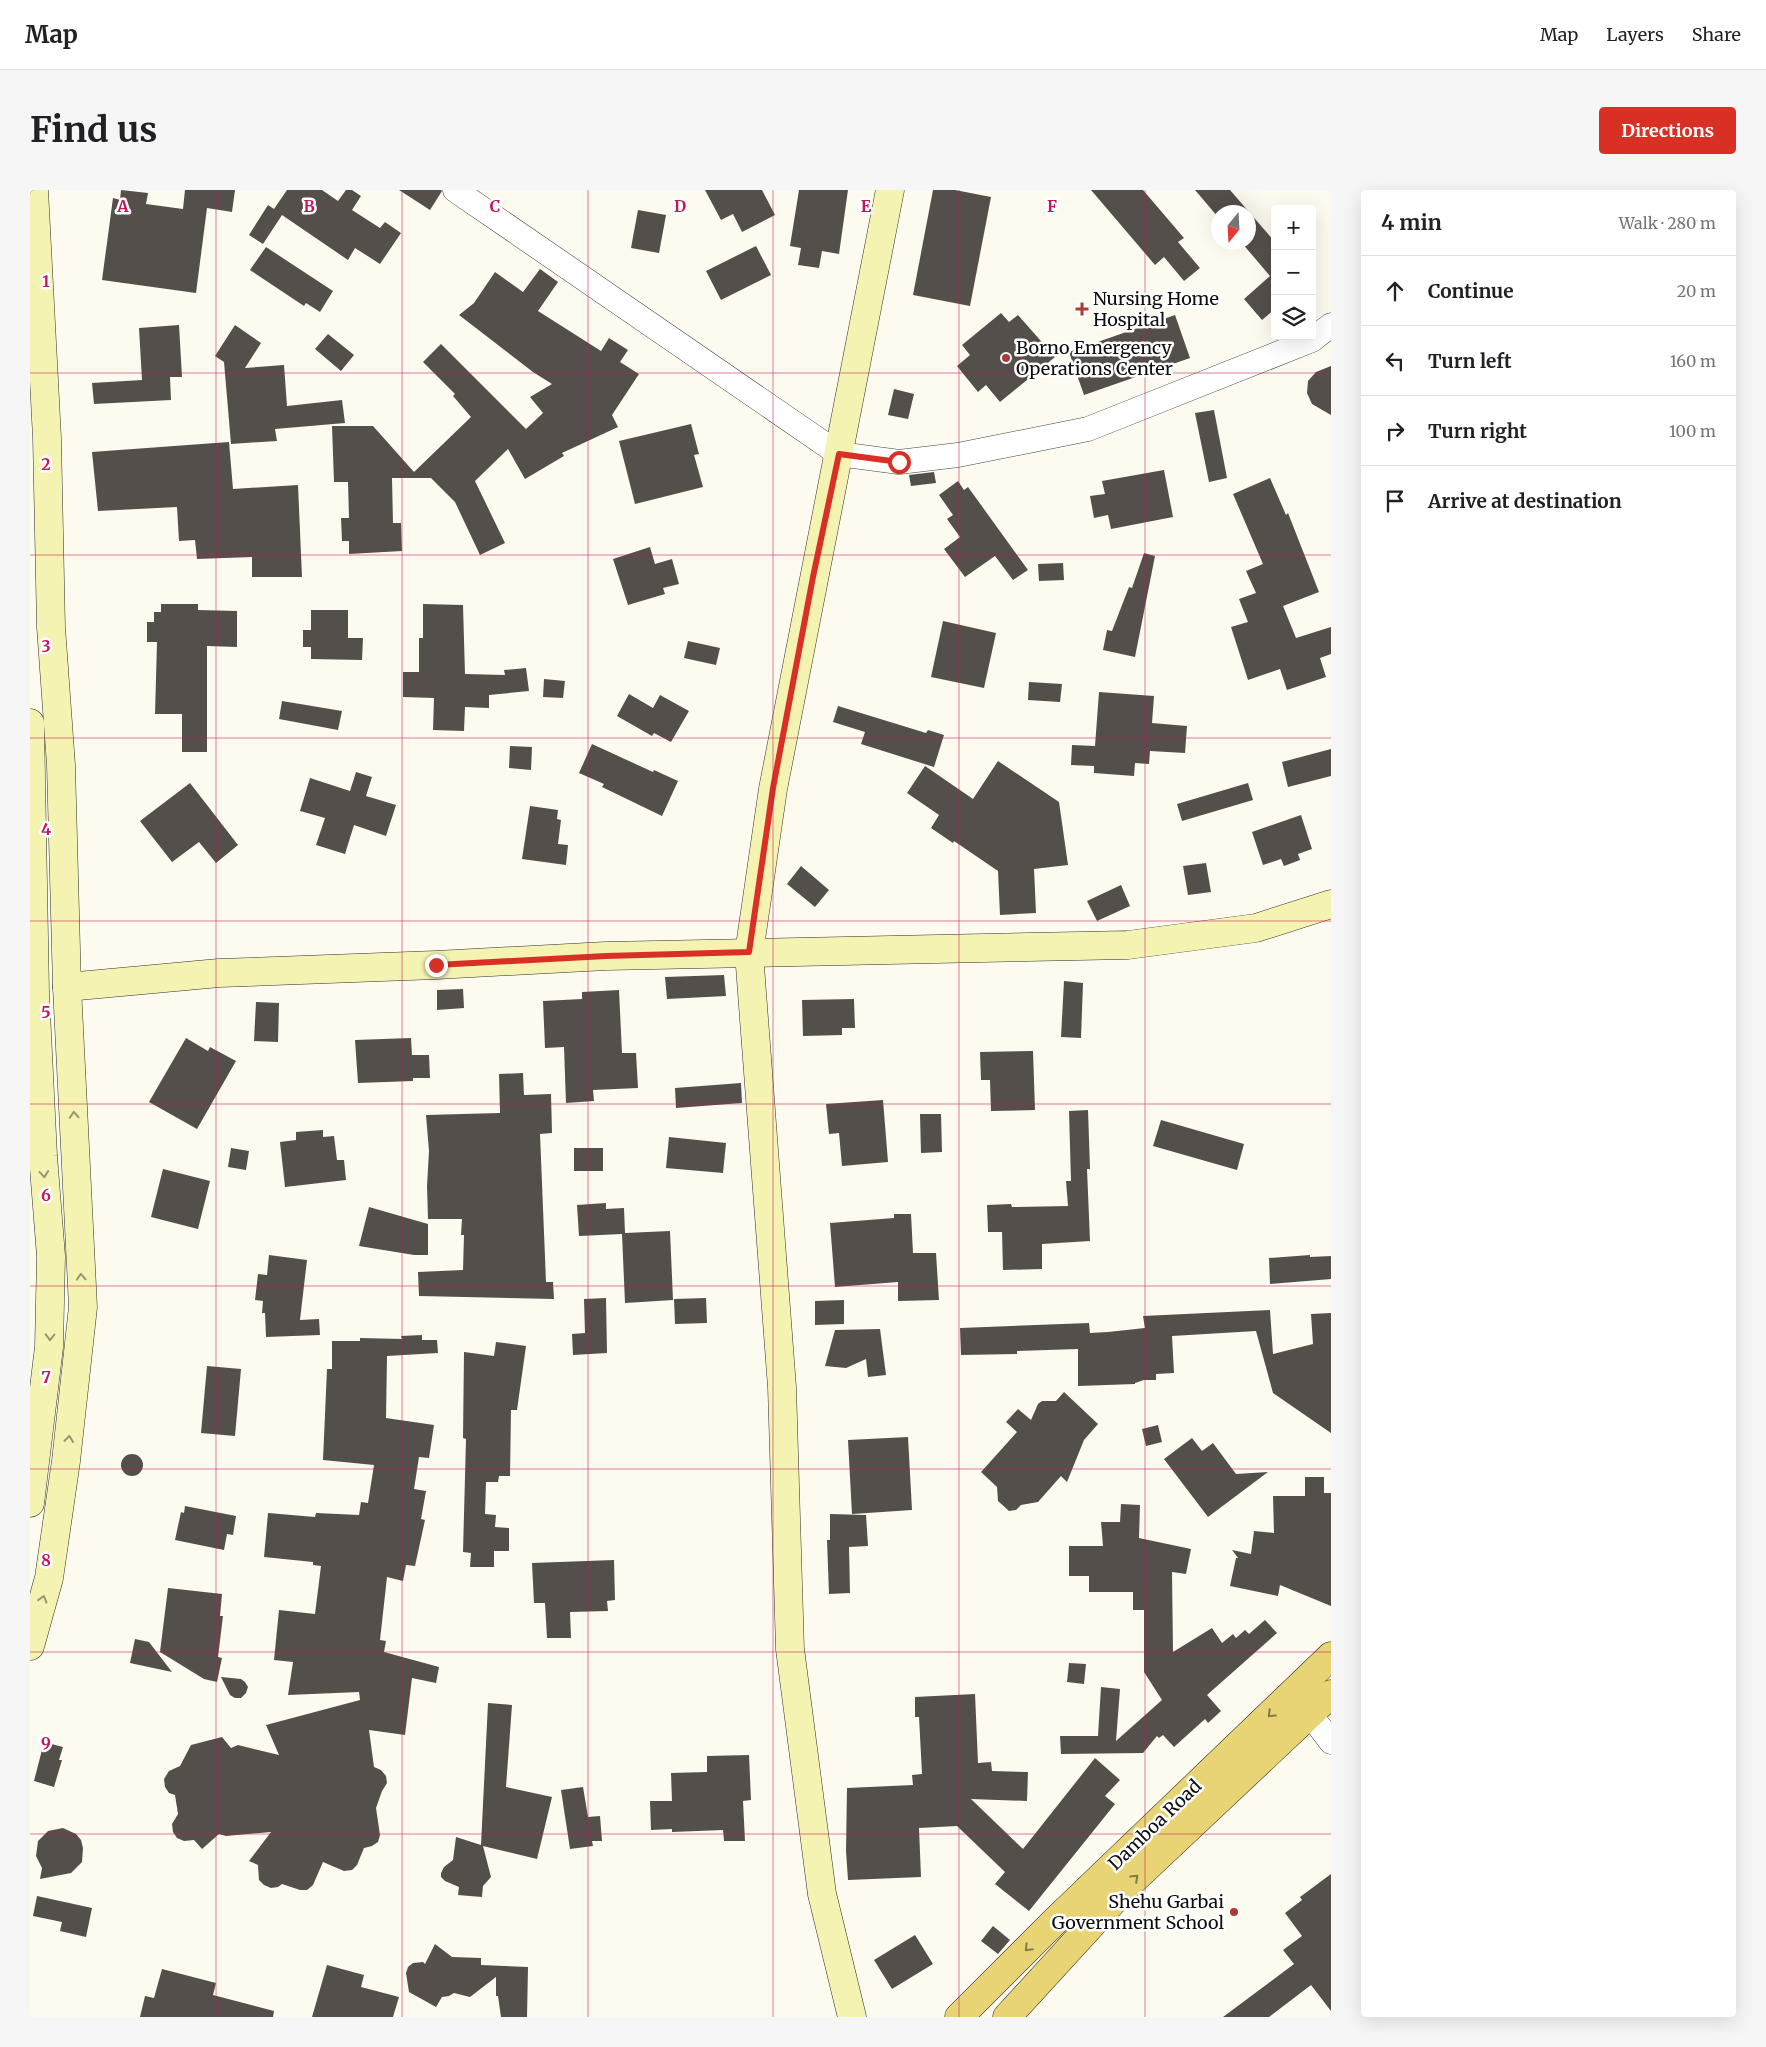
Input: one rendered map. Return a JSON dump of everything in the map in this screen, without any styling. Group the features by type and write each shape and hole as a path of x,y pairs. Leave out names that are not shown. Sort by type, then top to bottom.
{"main road":[{"name":"Damboa Road","path":"959,2017 1054,1922 1331,1656"},
{"name":"Damboa Road","path":"1007,2017 1126,1887 1331,1694"}],"street":[{"path":"30,1646 49,1578 66,1461 83,1307 67,987 62,765 52,627 47,438 34,190"},
{"path":"455,190 839,454 899,462 958,455 1088,429 1312,340 1331,325"},
{"path":"852,2017 822,1894 790,1649 782,1388 749,952 773,788 890,190"},
{"path":"30,723 33,992 51,1256 49,1347 30,1503"},
{"path":"67,987 219,973 436,965 606,956 1128,945 1256,928 1331,904"},
{"path":"1290,1696 1310,1714 1331,1742"}],"building":[{"path":"121,190 148,193 146,204 183,209 185,190 235,190 232,212 207,208 196,293 102,280 113,198 120,200"},
{"path":"287,190 322,190 338,201 346,190 352,190 361,196 352,210 380,228 385,222 401,233 380,264 355,248 348,260 282,215 263,244 249,235 268,205 274,209"},
{"path":"399,190 441,190 442,191 430,210"},
{"path":"705,190 762,190 775,215 742,232 733,214 721,220"},
{"path":"799,190 848,190 839,254 822,251 819,268 798,265 801,248 790,246"},
{"path":"933,190 955,190 991,197 970,306 913,295"},
{"path":"1091,190 1143,190 1184,238 1178,242 1200,268 1184,281 1164,257 1155,265"},
{"path":"1195,190 1230,190 1243,205 1211,205 1211,209"},
{"path":"638,210 666,215 659,253 631,248"},
{"path":"1256,220 1271,237 1271,312 1262,320 1244,299 1270,276 1248,250 1256,250"},
{"path":"756,246 771,275 721,300 706,271"},
{"path":"266,247 333,291 320,312 306,303 304,306 250,270"},
{"path":"540,269 558,282 538,311 601,351 609,338 628,350 620,362 639,374 612,415 618,427 562,453 564,456 525,479 508,449 475,481 505,543 480,555 455,502 431,478 392,478 393,523 401,523 402,551 349,554 349,541 342,541 341,518 349,518 348,482 334,482 332,426 373,426 414,472 471,417 453,396 455,394 423,362 441,344 526,429 543,413 530,397 552,384 533,372 459,315 474,303 495,272 523,292"},
{"name":"Borno Emergency Operations Center","path":"1001,313 1009,322 1018,315 1055,357 1000,402 986,385 978,392 957,366 970,355 962,345"},
{"path":"1175,315 1190,358 1084,395 1069,352"},
{"path":"179,325 182,377 170,377 171,400 94,404 92,383 142,380 139,328"},
{"path":"235,325 261,343 245,368 284,365 287,406 342,400 345,423 275,429 277,441 231,444 224,362 215,356"},
{"path":"328,334 354,355 341,371 315,349"},
{"path":"1331,366 1331,415 1312,404 1307,393 1308,381 1316,372"},
{"path":"894,389 914,394 908,419 888,415"},
{"path":"1214,410 1227,478 1209,482 1195,413"},
{"path":"691,424 699,454 694,455 703,487 635,504 619,441"},
{"path":"229,442 233,489 298,485 302,577 252,577 252,557 197,559 195,540 179,541 177,507 98,511 92,452"},
{"path":"1164,470 1173,517 1111,529 1108,515 1094,518 1090,496 1105,494 1102,481"},
{"path":"934,472 936,483 911,486 909,475"},
{"path":"1270,478 1286,515 1288,513 1319,592 1283,606 1296,638 1331,627 1331,654 1320,658 1326,677 1287,690 1280,669 1248,680 1231,627 1248,622 1239,599 1256,593 1246,571 1263,564 1233,494"},
{"path":"958,481 964,490 968,487 1028,570 1013,580 995,556 965,577 944,549 960,537 947,519 953,515 939,495"},
{"path":"650,547 655,564 672,559 679,584 663,588 665,594 628,605 613,559"},
{"path":"1144,553 1155,556 1135,657 1103,650 1107,630 1112,631 1129,587 1132,588"},
{"path":"1063,563 1064,580 1039,581 1038,564"},
{"path":"161,604 198,604 198,610 237,611 237,647 207,646 207,752 182,752 182,714 155,714 157,642 147,642 147,622 154,622 154,612 161,612"},
{"path":"423,604 463,605 465,674 505,675 504,670 526,668 529,691 489,695 489,708 465,707 464,731 433,730 434,698 403,697 403,672 419,672 419,638 423,638"},
{"path":"311,610 348,610 348,638 363,638 362,660 311,659 311,647 303,647 303,630 311,630"},
{"path":"943,621 996,633 984,688 931,677"},
{"path":"688,641 720,648 716,665 684,658"},
{"path":"544,679 565,681 563,698 543,697"},
{"path":"1029,682 1062,684 1060,702 1028,700"},
{"path":"1099,692 1154,696 1152,723 1187,726 1185,753 1150,751 1149,764 1135,763 1134,776 1094,773 1094,766 1071,765 1072,745 1095,746"},
{"path":"629,694 653,708 660,695 689,711 671,742 654,733 652,736 617,716"},
{"path":"282,701 342,711 338,730 279,719"},
{"path":"838,706 926,733 928,730 944,735 934,767 861,744 865,732 833,722"},
{"path":"592,744 653,772 654,770 678,781 662,816 602,787 604,784 579,773"},
{"path":"510,746 532,747 531,770 509,768"},
{"path":"1331,749 1331,776 1288,787 1282,762"},
{"path":"998,761 1059,802 1068,865 1034,869 1036,913 1000,915 998,871 931,828 939,815 907,793 925,766 973,799"},
{"path":"356,772 372,777 366,796 396,805 386,836 354,825 345,854 316,845 325,818 300,811 310,778 350,791"},
{"path":"190,783 238,845 216,863 199,842 172,862 140,821"},
{"path":"1248,783 1253,800 1182,821 1177,804"},
{"path":"530,806 558,810 557,819 561,820 558,844 568,845 566,865 522,859"},
{"path":"1301,815 1312,849 1298,854 1300,860 1284,866 1281,859 1263,865 1252,832"},
{"path":"1206,863 1211,892 1188,895 1183,866"},
{"path":"801,866 829,890 815,907 787,884"},
{"path":"1121,885 1130,906 1097,921 1087,901"},
{"path":"724,975 726,996 667,999 665,977"},
{"path":"1064,981 1083,983 1081,1038 1061,1037"},
{"path":"463,989 464,1008 437,1010 437,990"},
{"path":"619,990 622,1053 636,1053 638,1088 593,1090 594,1101 566,1103 564,1047 545,1048 543,1001 582,999 582,992"},
{"path":"854,999 855,1028 842,1028 842,1035 803,1036 802,1000"},
{"path":"256,1002 279,1003 278,1042 254,1041"},
{"path":"186,1038 208,1051 210,1047 236,1061 197,1129 149,1102"},
{"path":"411,1038 412,1055 429,1055 430,1078 413,1078 413,1081 358,1083 355,1040"},
{"path":"1033,1051 1035,1110 991,1111 990,1080 981,1080 980,1052"},
{"path":"523,1073 524,1095 551,1094 552,1133 540,1134 546,1282 553,1282 554,1299 419,1296 418,1272 463,1270 464,1235 461,1235 462,1219 428,1219 429,1151 426,1115 500,1113 499,1074"},
{"path":"741,1083 742,1103 676,1108 675,1088"},
{"path":"883,1100 888,1162 842,1166 839,1133 829,1134 826,1104"},
{"path":"1088,1110 1090,1169 1087,1169 1090,1241 1042,1244 1042,1269 1003,1270 1002,1232 988,1232 987,1205 1011,1204 1012,1207 1068,1206 1066,1181 1071,1181 1069,1111"},
{"path":"920,1114 941,1114 942,1152 921,1153"},
{"path":"1161,1120 1244,1144 1237,1170 1153,1146"},
{"path":"323,1130 323,1137 334,1136 337,1160 344,1160 346,1180 285,1187 280,1142 296,1140 296,1132"},
{"path":"669,1137 726,1143 723,1173 666,1168"},
{"path":"231,1148 249,1151 246,1170 228,1167"},
{"path":"574,1148 603,1148 603,1171 574,1171"},
{"path":"163,1169 210,1181 198,1229 151,1217"},
{"path":"606,1203 606,1209 624,1208 625,1233 670,1231 673,1300 625,1303 622,1234 579,1236 577,1205"},
{"path":"369,1207 428,1224 428,1255 414,1255 359,1246"},
{"path":"894,1214 911,1214 913,1253 936,1253 939,1300 898,1301 898,1282 835,1287 830,1223 894,1218"},
{"path":"269,1255 307,1260 300,1320 319,1319 320,1335 266,1337 265,1313 262,1313 263,1301 255,1300 258,1274 267,1275"},
{"path":"1310,1255 1310,1257 1331,1256 1331,1279 1270,1284 1269,1258"},
{"path":"606,1298 607,1353 573,1355 572,1334 585,1333 584,1299"},
{"path":"706,1298 707,1323 675,1324 674,1299"},
{"path":"844,1300 844,1324 815,1325 815,1301"},
{"path":"1270,1310 1273,1354 1313,1344 1311,1314 1331,1313 1331,1433 1273,1393 1256,1331 1172,1336 1174,1373 1156,1374 1156,1380 1144,1380 1135,1384 1078,1386 1078,1349 1017,1351 1017,1354 961,1355 960,1328 1089,1323 1090,1333 1108,1332 1145,1328 1143,1316"},
{"path":"880,1329 886,1375 868,1377 866,1359 846,1368 825,1366 835,1330"},
{"path":"422,1335 422,1340 437,1340 438,1353 387,1356 386,1418 434,1425 429,1458 419,1457 414,1489 426,1491 421,1519 425,1520 415,1566 406,1565 403,1581 387,1577 380,1640 386,1641 384,1652 439,1667 436,1683 412,1678 405,1735 369,1730 374,1767 381,1770 386,1776 387,1783 376,1808 380,1835 378,1842 364,1848 357,1865 352,1870 344,1871 323,1862 313,1885 307,1890 300,1890 282,1884 271,1888 259,1880 258,1865 249,1861 271,1832 226,1836 219,1834 202,1849 194,1840 184,1841 177,1838 173,1832 172,1824 178,1814 175,1795 169,1793 165,1787 164,1779 169,1771 180,1766 191,1745 222,1737 231,1748 238,1745 279,1755 266,1725 360,1700 359,1692 288,1695 293,1662 274,1660 279,1610 315,1614 321,1566 313,1565 313,1562 264,1557 268,1513 315,1517 316,1513 359,1515 361,1502 368,1503 374,1465 323,1460 327,1369 332,1369 332,1341 360,1341 360,1338 402,1339 401,1336"},
{"path":"496,1342 526,1346 517,1410 511,1410 510,1476 499,1476 498,1482 486,1482 485,1514 496,1515 495,1527 509,1528 509,1551 494,1551 494,1567 470,1567 471,1553 463,1552 466,1439 463,1438 464,1352 494,1356"},
{"path":"207,1366 241,1369 235,1436 201,1433"},
{"path":"1064,1392 1098,1424 1084,1440 1067,1482 1061,1476 1038,1502 1021,1505 1016,1510 1009,1511 998,1501 997,1487 981,1472 1017,1432 1006,1422 1018,1409 1031,1420 1038,1404 1042,1401 1056,1401"},
{"path":"1158,1425 1162,1442 1146,1446 1142,1429"},
{"path":"908,1437 912,1510 852,1514 848,1440"},
{"path":"1192,1438 1202,1451 1213,1443 1236,1474 1268,1472 1208,1517 1164,1459"},
{"path":"132,1454 140,1457 143,1465 140,1473 132,1476 124,1473 121,1465 124,1457"},
{"path":"1305,1477 1324,1477 1324,1493 1331,1493 1331,1606 1280,1585 1278,1596 1230,1586 1236,1558 1238,1558 1232,1550 1251,1554 1254,1531 1274,1533 1273,1496 1305,1496"},
{"path":"1121,1504 1140,1505 1139,1538 1191,1549 1186,1574 1172,1572 1173,1652 1212,1628 1222,1643 1233,1634 1236,1638 1245,1630 1249,1634 1265,1620 1277,1633 1207,1695 1221,1711 1208,1723 1205,1719 1174,1747 1163,1735 1159,1738 1157,1736 1143,1753 1061,1754 1060,1736 1098,1736 1101,1687 1120,1689 1116,1741 1162,1700 1144,1672 1144,1610 1133,1610 1133,1592 1089,1592 1089,1576 1069,1576 1069,1546 1103,1546 1101,1522 1120,1522"},
{"path":"185,1506 236,1516 233,1535 227,1534 224,1550 175,1540 181,1512 184,1513"},
{"path":"830,1514 866,1515 868,1546 849,1547 850,1593 829,1594 827,1540 830,1540"},
{"path":"614,1560 615,1600 607,1601 608,1611 570,1612 571,1638 547,1638 545,1603 534,1603 532,1563"},
{"path":"168,1588 222,1594 220,1616 223,1616 218,1657 222,1658 217,1682 204,1679 160,1652"},
{"path":"135,1639 149,1642 172,1672 130,1663"},
{"path":"1069,1663 1086,1664 1084,1684 1067,1682"},
{"path":"221,1677 241,1679 248,1687 246,1693 241,1698 235,1698 230,1695"},
{"path":"975,1694 978,1763 991,1762 992,1771 1028,1772 1027,1801 971,1799 1023,1849 1095,1758 1120,1780 1105,1796 1115,1804 1029,1911 995,1884 1005,1872 957,1826 919,1828 921,1877 848,1880 846,1851 847,1788 913,1785 912,1775 922,1774 919,1717 915,1717 915,1697"},
{"path":"488,1703 512,1705 506,1787 552,1797 537,1859 483,1846 491,1877 483,1886 482,1897 458,1895 459,1887 445,1881 441,1877 441,1873 444,1867 453,1860 456,1837 481,1845"},
{"path":"44,1742 63,1747 59,1760 62,1760 54,1787 34,1781"},
{"path":"749,1755 751,1800 743,1801 745,1841 724,1841 723,1830 672,1832 672,1829 651,1830 650,1801 672,1801 671,1773 707,1772 707,1756"},
{"path":"583,1787 588,1817 600,1816 602,1841 592,1841 593,1846 570,1849 561,1790"},
{"path":"63,1828 76,1834 81,1840 83,1848 82,1862 71,1873 40,1879 42,1868 36,1856 38,1841 48,1831"},
{"path":"1331,1874 1331,2011 1311,1985 1269,2017 1223,2017 1294,1964 1283,1950 1302,1936 1285,1913 1302,1900 1300,1897"},
{"path":"37,1896 92,1908 86,1937 60,1931 62,1922 33,1916"},
{"path":"993,1926 1010,1940 998,1954 981,1941"},
{"path":"915,1935 933,1964 892,1989 874,1960"},
{"path":"435,1944 452,1957 481,1958 481,1965 528,1967 527,2017 501,2017 498,1996 496,1996 496,1977 470,1997 454,1993 442,1997 436,2007 409,1992 406,1973 408,1967 413,1963 423,1962 425,1964"},
{"path":"327,1965 364,1975 361,1987 399,1997 393,2017 312,2017"},
{"path":"162,1969 216,1983 213,1995 274,2011 273,2017 140,2017 145,1996 154,1998"}],"place":[{"name":"Nursing Home Hospital","path":"1082,309"},
{"name":"Borno Emergency Operations Center","path":"1006,358"},
{"name":"Shehu Garbai Government School","path":"1234,1912"}],"route":[{"path":"436,965 606,956 749,952 773,788 813,577 839,454 899,462"}]}
